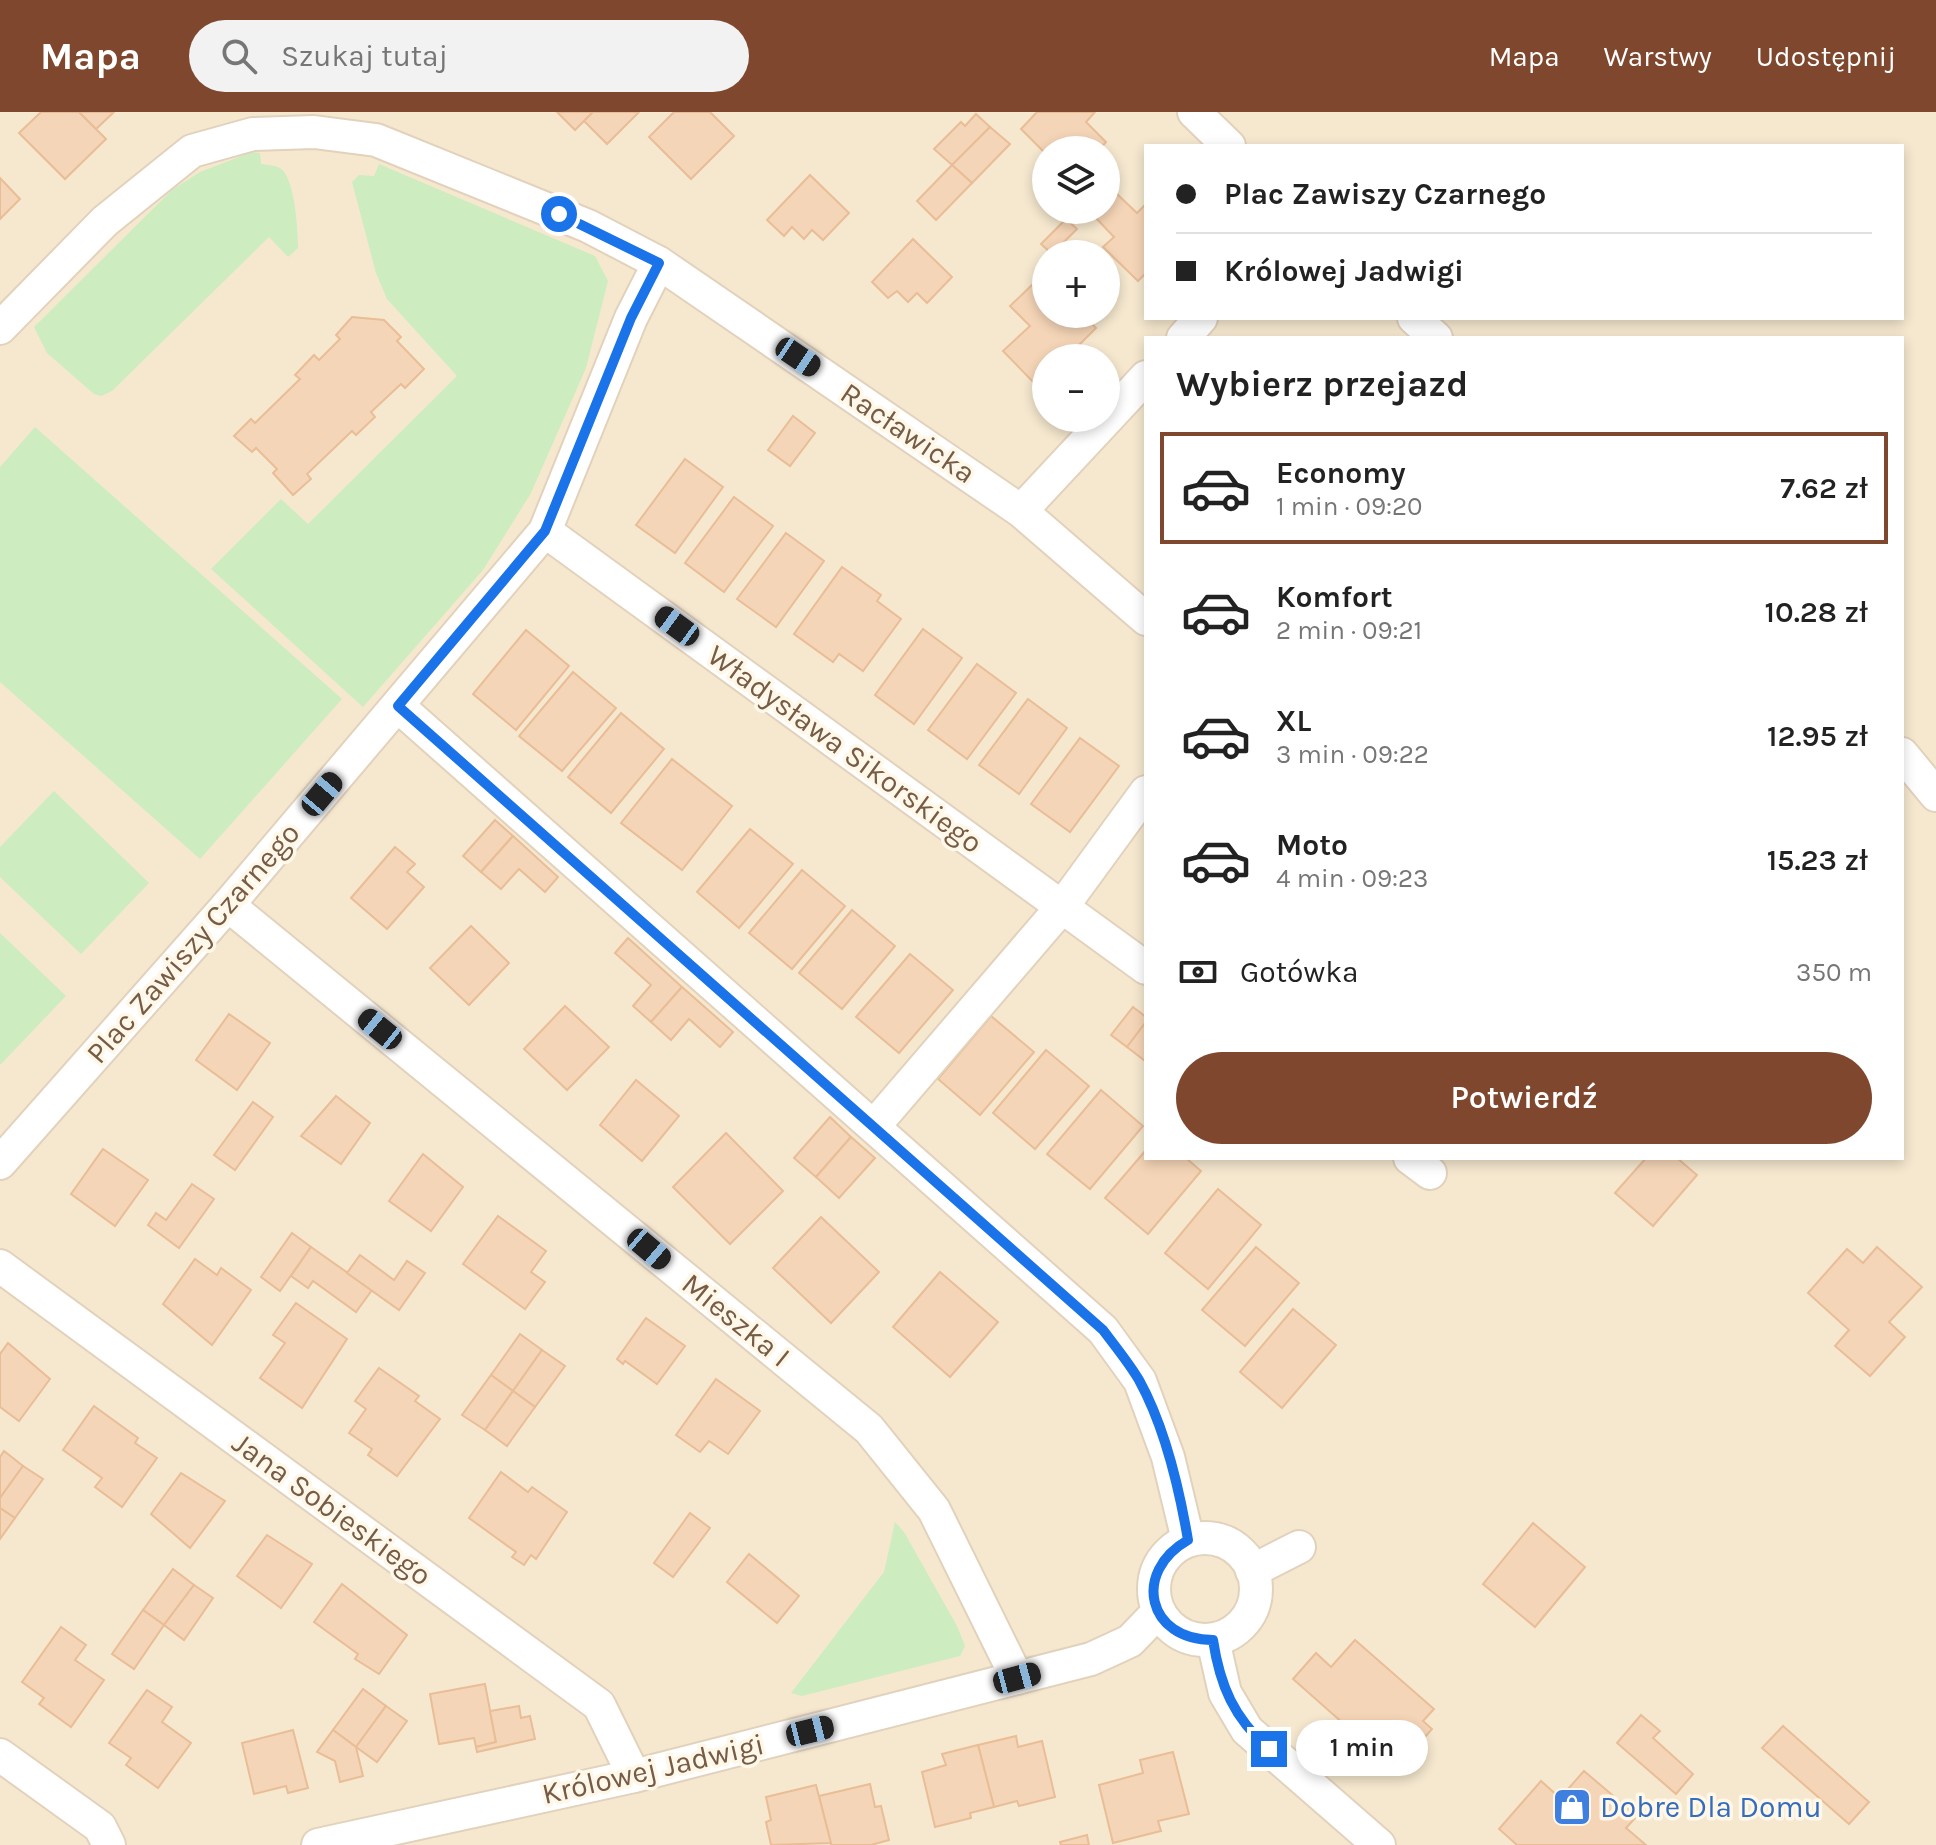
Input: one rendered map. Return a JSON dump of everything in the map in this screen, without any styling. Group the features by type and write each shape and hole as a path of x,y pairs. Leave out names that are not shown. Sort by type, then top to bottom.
{"street":[{"path":"1194,112 1227,144"},
{"path":"0,328 105,221 192,151 253,134 314,132 376,140 588,226 659,263"},
{"name":"Racławicka","path":"659,263 1021,511 1144,617"},
{"name":"Plac Zawiszy Czarnego","path":"0,1163 228,905 545,531 631,318 659,263"},
{"path":"1185,336 1199,320"},
{"path":"1416,320 1434,336"},
{"path":"1021,511 1144,379"},
{"name":"Władysława Sikorskiego","path":"545,531 1144,967"},
{"path":"398,706 1103,1330 1140,1381 1168,1457 1188,1540"},
{"path":"1904,756 1936,795"},
{"path":"874,1126 1062,907 1144,795"},
{"name":"Mieszka I","path":"228,905 869,1429 934,1510 1017,1678"},
{"name":"Jana Sobieskiego","path":"0,1266 599,1705 634,1776"},
{"path":"1205,1537 1223,1540 1238,1549 1252,1571 1256,1596 1251,1612 1242,1625 1213,1640 1181,1635 1158,1612 1153,1596 1160,1561 1188,1540 1205,1537"},
{"path":"1252,1571 1299,1547"},
{"name":"Królowej Jadwigi","path":"318,1845 634,1776 1017,1678 1114,1649 1145,1628 1158,1612"},
{"path":"1213,1640 1225,1693 1247,1730 1379,1845"},
{"path":"0,1755 100,1827 109,1845"}],"shaded area":[{"path":"0,112 1936,112 1936,1845 0,1845"}],"green space":[{"path":"252,152 260,153 261,164 278,167 285,173 295,205 298,248 288,257 269,237 112,391 101,396 94,394 47,353 34,327 172,190 200,172"},
{"path":"379,164 595,256 608,281 586,368 531,493 483,570 363,707 211,569 281,499 308,524 457,376 387,299 376,273 352,182 359,175 374,176"},
{"path":"35,427 342,699 200,859 0,682 0,467"},
{"path":"54,791 149,883 81,954 0,877 0,847"},
{"path":"0,933 66,996 0,1065"},
{"path":"895,1522 904,1532 957,1626 965,1646 960,1656 802,1696 791,1693 884,1572"}],"building":[{"path":"41,112 79,112 106,139 65,179 19,133"},
{"path":"79,112 114,112 96,129"},
{"path":"557,112 593,112 575,130"},
{"path":"593,112 639,112 607,144 584,121"},
{"path":"674,112 710,112 734,136 691,179 649,137"},
{"path":"1037,112 1095,112 1086,122 1100,136 1032,136 1032,140 1021,129"},
{"path":"976,114 990,127 952,165 934,149 961,122 965,126"},
{"path":"990,127 1010,144 972,183 952,165"},
{"path":"952,165 972,183 936,220 917,201"},
{"path":"810,175 849,213 823,240 812,230 804,239 792,227 784,236 767,220"},
{"path":"0,178 20,199 0,219"},
{"path":"1120,197 1137,213 1144,206 1144,275 1138,281 1120,264 1120,240 1111,240 1114,237 1102,224 1120,224"},
{"path":"1061,224 1072,224 1077,229 1066,240 1045,240"},
{"path":"913,239 952,277 927,303 917,293 908,302 897,291 888,298 872,282"},
{"path":"1032,285 1032,328 1096,328 1080,344 1032,344 1032,381 1003,351 1030,326 1010,306"},
{"path":"352,317 384,320 401,337 397,341 424,369 405,388 401,384 371,412 375,417 356,435 352,431 307,474 311,479 293,495 273,473 277,469 256,448 252,452 234,436 251,419 255,423 300,379 295,375 314,355 319,360 340,339 336,335"},
{"path":"793,416 815,433 790,466 768,450"},
{"path":"685,459 723,487 675,553 636,525"},
{"path":"734,497 773,526 724,592 685,563"},
{"path":"786,533 824,561 776,627 737,599"},
{"path":"842,567 881,595 877,601 901,619 863,671 839,654 833,662 794,634"},
{"path":"923,629 962,658 914,724 875,695"},
{"path":"526,630 569,666 516,730 473,694"},
{"path":"977,664 1016,693 967,759 928,730"},
{"path":"573,672 616,708 562,771 519,736"},
{"path":"1028,699 1067,728 1019,794 979,765"},
{"path":"621,713 664,749 611,813 568,777"},
{"path":"1080,738 1119,766 1070,832 1031,804"},
{"path":"672,759 732,806 682,870 621,823"},
{"path":"495,820 513,836 481,872 463,856"},
{"path":"750,829 793,864 739,928 697,892"},
{"path":"513,836 558,877 545,892 519,869 501,889 481,872"},
{"path":"395,847 415,864 407,872 424,887 387,929 351,898"},
{"path":"802,870 845,906 792,969 749,933"},
{"path":"852,910 895,946 842,1009 799,973"},
{"path":"471,926 509,963 469,1005 430,968"},
{"path":"628,938 682,987 651,1022 633,1006 651,985 615,953"},
{"path":"910,954 953,990 899,1053 856,1017"},
{"path":"682,987 733,1032 720,1047 689,1019 671,1040 651,1022"},
{"path":"565,1006 609,1047 567,1090 524,1049"},
{"path":"1133,1007 1144,1015 1144,1025 1127,1047 1111,1035"},
{"path":"229,1014 270,1043 237,1090 196,1060"},
{"path":"991,1016 1034,1052 980,1115 938,1079"},
{"path":"1144,1025 1144,1060 1127,1047"},
{"path":"1046,1050 1089,1086 1035,1149 993,1113"},
{"path":"636,1080 679,1116 642,1161 600,1125"},
{"path":"1101,1090 1143,1126 1090,1189 1047,1154"},
{"path":"336,1096 370,1123 341,1164 301,1136"},
{"path":"253,1102 273,1117 235,1170 214,1155"},
{"path":"830,1117 851,1137 816,1177 794,1158"},
{"path":"726,1133 783,1191 730,1244 673,1187"},
{"path":"851,1137 875,1158 839,1198 816,1177"},
{"path":"103,1149 148,1180 115,1226 71,1194"},
{"path":"1144,1152 1144,1160 1188,1160 1201,1171 1148,1234 1105,1198"},
{"path":"423,1154 463,1187 431,1231 389,1201"},
{"path":"1644,1160 1679,1160 1697,1175 1653,1226 1615,1193"},
{"path":"192,1184 214,1199 179,1248 148,1225 156,1213 166,1220"},
{"path":"1218,1189 1261,1225 1208,1289 1165,1253"},
{"path":"498,1216 546,1251 531,1272 545,1282 525,1309 463,1264"},
{"path":"821,1217 879,1272 831,1323 773,1268"},
{"path":"292,1233 311,1247 280,1291 261,1277"},
{"path":"311,1247 372,1290 356,1312 313,1281 308,1288 291,1276"},
{"path":"1256,1247 1299,1283 1245,1346 1202,1310"},
{"path":"1877,1247 1922,1287 1889,1322 1905,1337 1870,1376 1835,1346 1849,1330 1808,1293 1847,1249 1863,1263"},
{"path":"360,1255 394,1280 407,1261 425,1273 399,1310 347,1273"},
{"path":"195,1259 217,1275 221,1268 251,1290 212,1345 163,1304"},
{"path":"940,1272 998,1322 950,1377 893,1327"},
{"path":"296,1303 347,1339 302,1408 260,1378 285,1343 273,1335"},
{"path":"1293,1309 1336,1345 1282,1408 1240,1372"},
{"path":"646,1318 685,1346 657,1384 625,1361 623,1364 617,1359"},
{"path":"520,1334 542,1350 513,1391 491,1375"},
{"path":"8,1343 50,1379 19,1421 0,1407 0,1354"},
{"path":"542,1350 565,1366 535,1407 513,1391"},
{"path":"379,1368 419,1396 415,1401 440,1419 397,1476 368,1455 372,1449 349,1433 366,1409 355,1401"},
{"path":"491,1375 513,1391 485,1430 462,1415"},
{"path":"716,1379 760,1411 728,1454 709,1441 700,1452 676,1435"},
{"path":"513,1391 535,1407 507,1446 485,1430"},
{"path":"94,1406 138,1438 135,1443 157,1458 122,1507 95,1487 102,1478 63,1450"},
{"path":"4,1451 23,1466 0,1498 0,1457"},
{"path":"23,1466 43,1479 15,1518 0,1508 0,1498"},
{"path":"501,1472 528,1492 532,1487 567,1512 536,1559 531,1555 524,1565 512,1557 516,1552 469,1518"},
{"path":"181,1473 225,1501 190,1548 151,1514"},
{"path":"0,1508 15,1518 0,1539"},
{"path":"690,1513 710,1528 673,1577 654,1563"},
{"path":"1533,1523 1585,1567 1535,1627 1483,1584"},
{"path":"267,1535 312,1564 281,1608 237,1576"},
{"path":"749,1554 799,1596 777,1623 727,1582"},
{"path":"173,1569 194,1585 164,1625 143,1610"},
{"path":"342,1584 407,1635 379,1674 355,1659 358,1654 314,1622"},
{"path":"194,1585 213,1598 184,1640 164,1625"},
{"path":"143,1610 164,1625 134,1669 112,1654"},
{"path":"61,1627 86,1645 75,1660 104,1680 71,1727 39,1704 44,1698 22,1682"},
{"path":"1355,1640 1434,1709 1423,1721 1432,1729 1396,1770 1293,1679 1316,1653 1331,1667"},
{"path":"485,1684 496,1742 476,1747 474,1738 439,1744 430,1694"},
{"path":"363,1689 386,1706 356,1747 333,1730"},
{"path":"147,1690 172,1707 162,1722 191,1743 158,1788 126,1765 131,1758 109,1743"},
{"path":"386,1706 407,1721 377,1762 356,1747"},
{"path":"519,1706 521,1718 530,1716 535,1739 477,1752 476,1747 496,1742 490,1711"},
{"path":"1641,1715 1660,1731 1653,1738 1693,1774 1676,1794 1617,1743"},
{"path":"1783,1726 1869,1802 1849,1824 1762,1748"},
{"path":"293,1730 308,1788 288,1793 286,1786 254,1794 242,1743"},
{"path":"333,1730 356,1747 363,1776 340,1782 335,1761 317,1752"},
{"path":"1016,1736 1018,1747 1042,1741 1055,1797 1019,1806 1017,1801 994,1807 978,1745"},
{"path":"978,1745 994,1807 970,1813 971,1818 935,1827 922,1772 946,1765 942,1754"},
{"path":"1173,1752 1189,1814 1158,1821 1161,1831 1113,1843 1099,1785 1143,1773 1140,1760"},
{"name":"Dobre Dla Domu","path":"1584,1771 1637,1816 1626,1828 1646,1845 1517,1845 1499,1829 1541,1781 1560,1798"},
{"path":"870,1784 875,1807 881,1806 889,1840 871,1845 831,1845 819,1796"},
{"path":"816,1785 831,1843 771,1845 766,1822 771,1820 766,1797"},
{"path":"1087,1835 1089,1845 1061,1845 1060,1842"}],"place":[{"name":"Dobre Dla Domu","path":"1572,1807"}],"route":[{"path":"559,214 659,263 631,318 545,531 398,706 1103,1330 1140,1381 1168,1457 1188,1540 1172,1548 1160,1561 1154,1578 1153,1596 1158,1612 1168,1626 1181,1635 1196,1640 1213,1640 1225,1693 1234,1711 1247,1730 1269,1749"}]}
